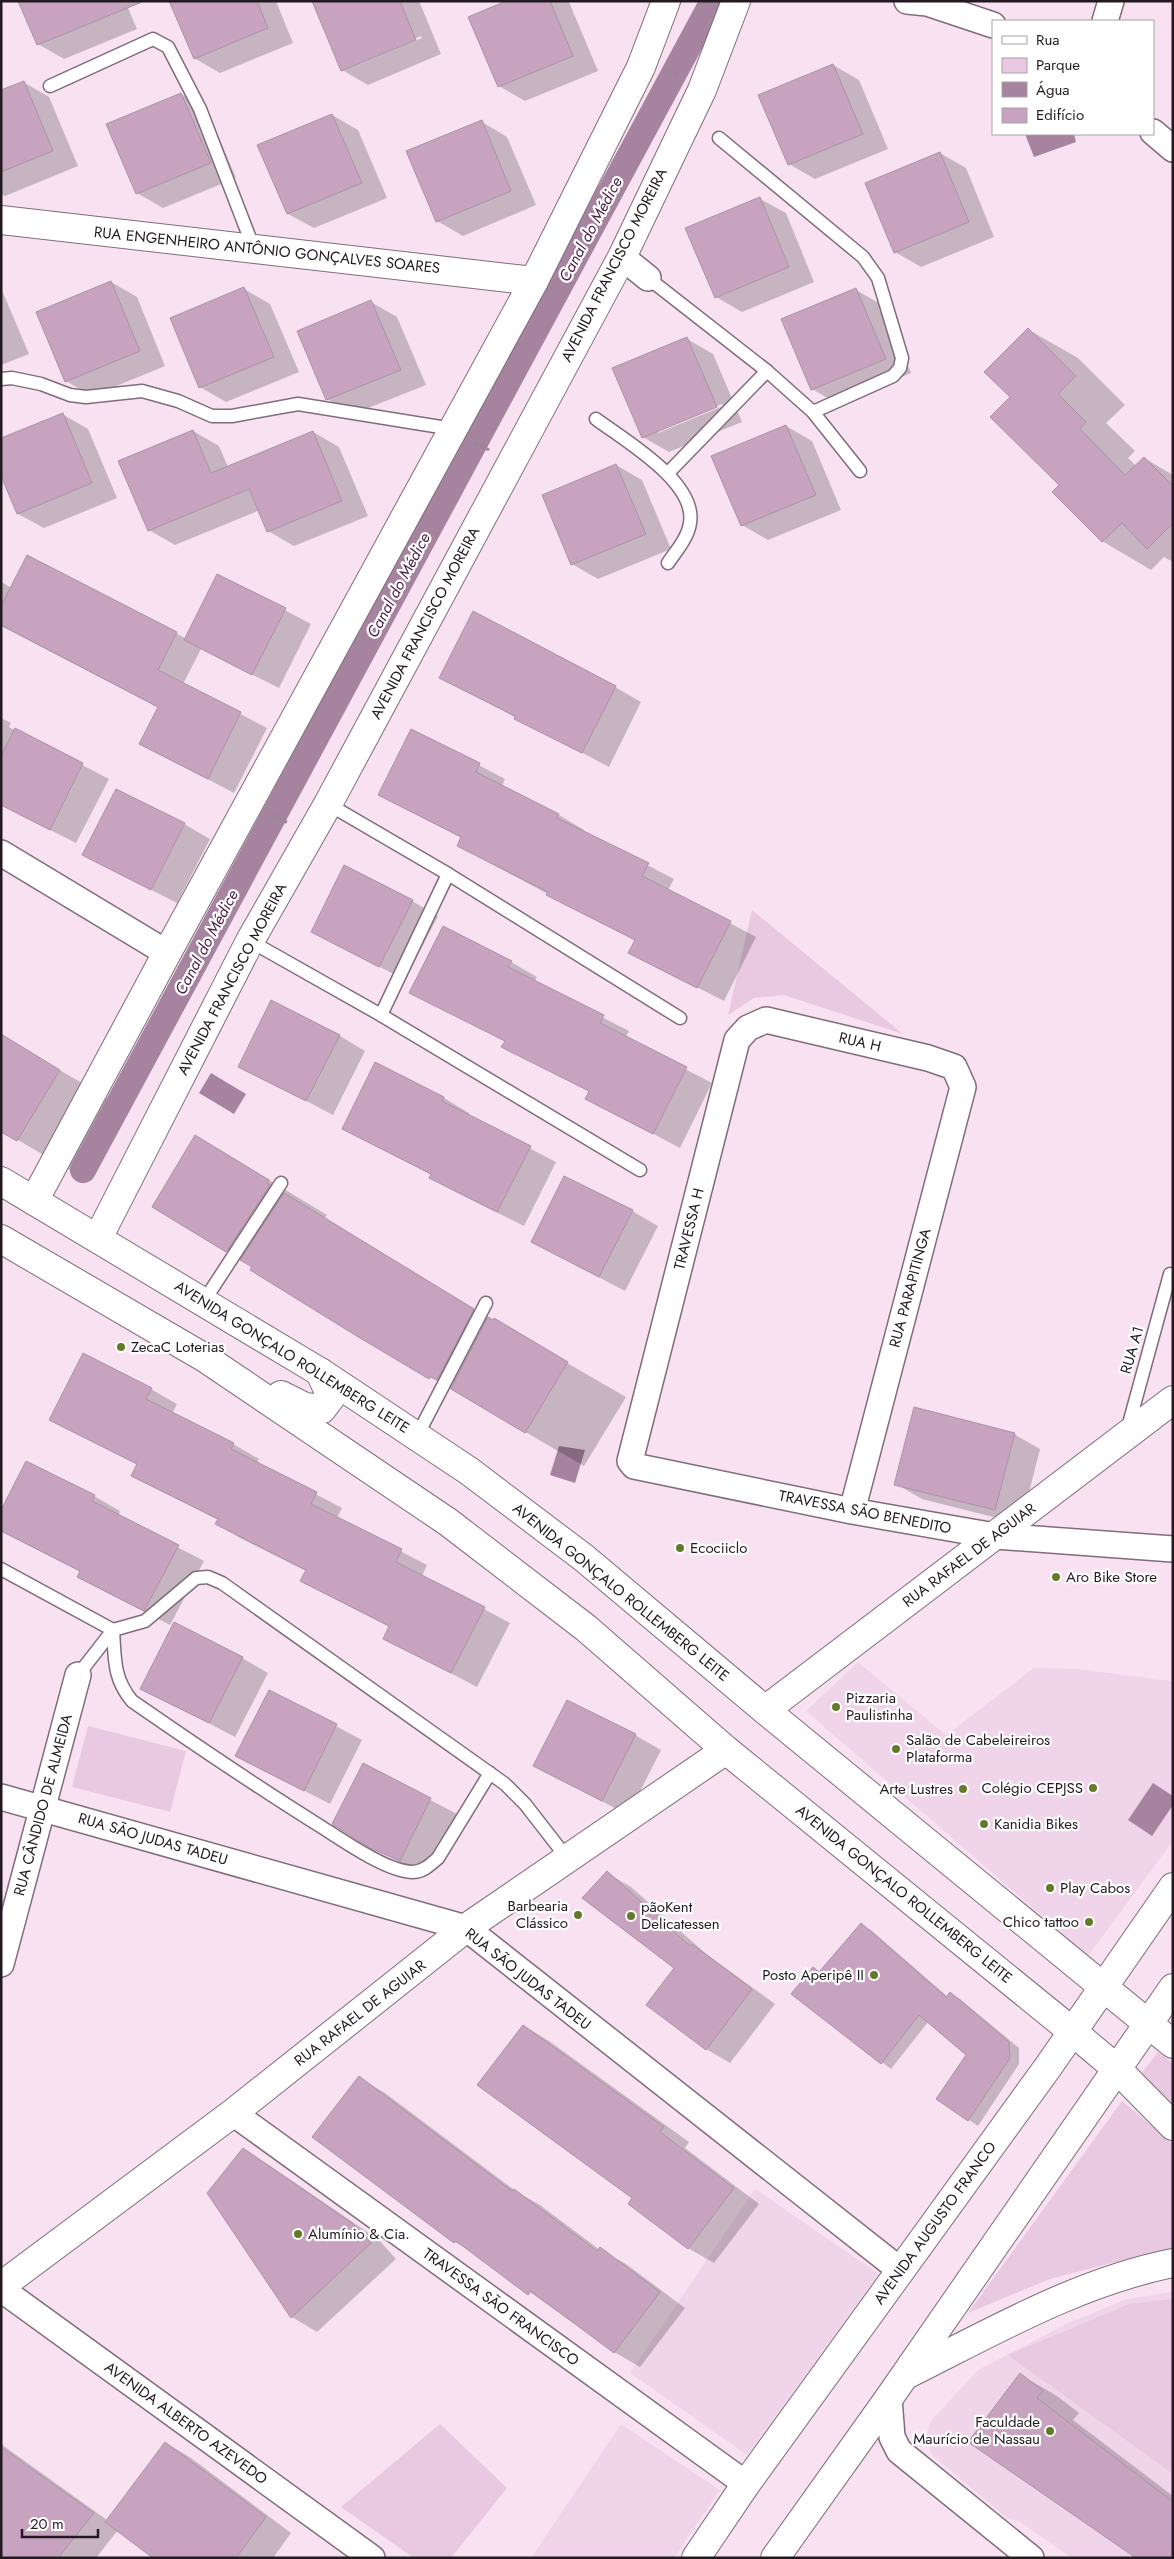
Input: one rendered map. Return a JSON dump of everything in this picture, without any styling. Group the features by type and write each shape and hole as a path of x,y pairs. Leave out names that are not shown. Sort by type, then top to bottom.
{"main road":[{"path":"34,1201 250,801 462,434 534,280 641,67 666,1"},
{"name":"AVENIDA FRANCISCO MOREIRA","path":"98,1238 250,941 328,804 622,257 702,90 736,1"},
{"name":"RUA ENGENHEIRO ANTÔNIO GONÇALVES SOARES","path":"1,220 534,280"},
{"name":"AVENIDA GONÇALO ROLLEMBERG LEITE","path":"1,1182 204,1301 320,1372 469,1471 584,1558 765,1710 1173,2044"},
{"name":"AVENIDA GONÇALO ROLLEMBERG LEITE","path":"1,1239 205,1358 448,1522 586,1628 726,1750 1073,2032 1117,2069 1173,2126"},
{"path":"205,1358 305,1407 315,1409 322,1409 331,1397 320,1372"},
{"name":"RUA RAFAEL DE AGUIAR","path":"765,1710 1173,1400"},
{"name":"RUA RAFAEL DE AGUIAR","path":"1,2288 233,2113 466,1928 726,1750"},
{"name":"AVENIDA AUGUSTO FRANCO","path":"696,2558 746,2484 1073,2032 1173,1887"},
{"path":"776,2558 890,2398 904,2375 1173,1988"},
{"path":"904,2375 1028,2314 1118,2277 1173,2263"}],"street":[{"path":"1106,20 1111,1"},
{"path":"921,2 992,25"},
{"path":"1154,133 1173,149"},
{"path":"622,257 648,278"},
{"path":"1,853 167,953"},
{"name":"RUA H","path":"766,1020 928,1058 954,1067"},
{"name":"TRAVESSA H","path":"631,1453 738,1040 748,1028 766,1020"},
{"name":"RUA PARAPITINGA","path":"852,1511 962,1087 954,1067"},
{"name":"TRAVESSA SÃO BENEDITO","path":"631,1453 630,1462 634,1466 852,1511 995,1536 1173,1549"},
{"name":"RUA CÂNDIDO DE ALMEIDA","path":"1,1964 78,1675"},
{"name":"RUA SÃO JUDAS TADEU","path":"1,1797 43,1807 466,1928 900,2270"},
{"name":"TRAVESSA SÃO FRANCISCO","path":"233,2113 746,2484"},
{"name":"AVENIDA ALBERTO AZEVEDO","path":"1,2288 372,2558"},
{"path":"890,2398 891,2432 899,2451 1031,2558"}],"lane":[{"path":"50,86 153,39 168,46 200,109 254,249"},
{"path":"719,138 862,256 878,278 902,358 900,368 893,376 814,412"},
{"path":"648,278 767,370 814,412 860,471"},
{"path":"668,473 767,370"},
{"path":"1,379 12,378 41,384 70,395 86,397 142,392 178,401 212,416 232,416 298,404 462,434"},
{"path":"596,419 668,473 688,501 690,522 684,540 668,563"},
{"path":"328,804 448,874 680,1018"},
{"path":"381,1014 448,874"},
{"path":"250,941 381,1014 640,1170"},
{"path":"204,1301 281,1183"},
{"name":"RUA A1","path":"1126,1434 1170,1274"},
{"path":"417,1436 486,1303"},
{"path":"1,1569 113,1630"},
{"path":"78,1675 113,1630 145,1621 196,1578 208,1577 222,1583 490,1773 525,1804 568,1858"},
{"path":"113,1630 116,1670 122,1688 132,1701 259,1788 351,1846 399,1870 414,1872 426,1869 438,1858 490,1773"}],"path":[{"path":"662,66 684,80"},
{"path":"462,434 494,452"},
{"path":"250,801 310,835"}],"shaded area":[{"path":"858,1662 946,1735 1034,1668 1077,1669 1171,1681 1173,1678 1173,1841 1088,1956 806,1711"},
{"path":"755,2189 879,2274 747,2455 630,2373"},
{"name":"Faculdade Maurício de Nassau","path":"1173,2292 1173,2558 1072,2558 1019,2521 1008,2519 932,2455 926,2440 930,2422 978,2370 1066,2324 1127,2299"},
{"path":"621,2424 720,2490 674,2558 531,2558"}],"green space":[{"path":"752,910 903,1034 784,995 754,998 728,1015"},
{"path":"88,1726 186,1751 170,1812 72,1787"},
{"path":"1158,2052 1173,2063 1173,2106 1138,2078"},
{"path":"1122,2101 1173,2144 1173,2249 1162,2250 1050,2279 968,2313"},
{"path":"1173,2299 1173,2474 1008,2355 1129,2304"},
{"path":"440,2424 507,2488 451,2558 414,2558 341,2507"}],"water":[{"path":"1025,135 1074,135 1076,142 1034,157"},
{"path":"211,1073 246,1094 234,1114 199,1093"},
{"path":"559,1446 585,1450 575,1483 550,1475"},
{"path":"1153,1783 1173,1796 1173,1805 1152,1836 1128,1820"}],"building":[{"path":"18,1 142,1 142,2 37,45"},
{"path":"169,1 257,1 268,28 194,59"},
{"path":"312,1 400,1 416,40 341,71"},
{"path":"506,1 550,1 573,56 498,87 468,17"},
{"path":"833,64 863,134 788,165 758,95"},
{"path":"24,81 53,151 1,172 1,90"},
{"path":"181,93 211,163 136,194 106,124"},
{"path":"332,114 362,183 287,214 257,145"},
{"path":"482,120 511,191 436,222 406,151"},
{"path":"940,152 969,222 894,253 865,183"},
{"path":"760,197 789,267 715,298 685,228"},
{"path":"111,281 140,351 65,382 36,312"},
{"path":"244,287 274,357 199,388 170,318"},
{"path":"856,288 886,359 811,390 781,319"},
{"path":"371,300 401,370 326,400 297,331"},
{"path":"1028,328 1076,376 1058,394 1086,422 1080,429 1125,475 1144,457 1173,486 1173,523 1147,549 1122,523 1102,542 1052,492 1059,485 990,417 1010,397 984,372"},
{"path":"687,337 717,407 642,438 612,368"},
{"path":"63,413 92,483 17,514 1,476 1,438"},
{"path":"786,425 816,495 741,526 711,456"},
{"path":"193,430 211,473 313,431 342,501 267,532 249,489 148,531 118,461"},
{"path":"616,464 646,534 571,565 542,495"},
{"path":"27,555 177,632 158,670 241,712 208,779 139,744 158,707 1,625 1,606"},
{"path":"217,574 286,608 252,675 184,640"},
{"path":"473,611 616,686 582,753 514,719 515,716 439,678"},
{"path":"15,728 83,763 50,830 1,805 1,756"},
{"path":"411,729 480,763 476,772 559,814 557,818 649,863 642,876 731,921 697,988 628,953 635,940 546,895 548,892 457,846 461,837 378,795"},
{"path":"116,789 185,823 151,890 82,855"},
{"path":"344,865 413,900 379,967 311,932"},
{"path":"443,926 512,961 508,967 604,1015 600,1023 687,1067 653,1134 585,1099 589,1091 501,1047 505,1041 409,993"},
{"path":"271,1000 340,1035 306,1101 238,1067"},
{"path":"1,1034 60,1070 17,1141 1,1132"},
{"path":"375,1062 444,1097 442,1101 531,1146 497,1212 429,1178 431,1174 342,1129"},
{"path":"195,1135 269,1180 267,1183 270,1185 226,1252 152,1207"},
{"path":"564,1176 633,1210 599,1277 531,1242"},
{"path":"284,1193 474,1309 437,1380 431,1377 429,1379 355,1335 250,1270 252,1267 240,1260"},
{"path":"488,1317 493,1320 494,1318 568,1362 525,1433 451,1389"},
{"path":"83,1353 152,1388 146,1399 234,1443 231,1449 317,1492 311,1504 402,1549 396,1562 485,1607 451,1673 383,1639 389,1626 300,1581 306,1570 215,1524 218,1519 131,1476 137,1464 49,1420"},
{"path":"914,1407 1015,1433 995,1510 894,1485"},
{"path":"26,1461 95,1495 92,1501 179,1545 144,1611 77,1577 80,1571 1,1531 1,1510"},
{"path":"174,1622 243,1657 209,1723 140,1689"},
{"path":"269,1690 337,1724 304,1791 235,1756"},
{"path":"567,1700 636,1734 602,1801 533,1766"},
{"path":"363,1763 431,1798 400,1861 368,1847 332,1824"},
{"path":"607,1871 690,1946 692,1944 752,1989 706,2050 646,2005 674,1968 582,1898"},
{"path":"861,1923 946,1997 950,1992 1009,2042 1010,2058 968,2121 936,2099 966,2055 919,2015 881,2064 791,1994 813,1967 819,1972"},
{"path":"523,2025 664,2127 660,2132 734,2188 688,2249 628,2204 632,2198 477,2085"},
{"path":"359,2076 512,2191 514,2189 597,2251 600,2247 660,2292 614,2353 531,2291 528,2295 456,2241 454,2243 312,2137"},
{"name":"Alumínio & Cia.","path":"243,2148 353,2224 371,2243 291,2318 207,2193"},
{"name":"Faculdade Maurício de Nassau","path":"1020,2373 1043,2391 1037,2398 1173,2502 1173,2558 1136,2558 968,2442"},
{"path":"165,2442 266,2517 236,2558 153,2558 105,2522"},
{"path":"1,2447 94,2513 58,2558 1,2558"}],"waterway":[{"name":"Canal do Médice","path":"83,1170 713,1"}],"place":[{"name":"ZecaC Loterias","path":"121,1347"},
{"name":"Ecociiclo","path":"680,1548"},
{"name":"Aro Bike Store","path":"1056,1577"},
{"name":"Pizzaria Paulistinha","path":"836,1707"},
{"name":"Salão de Cabeleireiros Plataforma","path":"896,1749"},
{"name":"Colégio CEPJSS","path":"1093,1788"},
{"name":"Arte Lustres","path":"963,1789"},
{"name":"Kanidia Bikes","path":"984,1824"},
{"name":"Play Cabos","path":"1050,1888"},
{"name":"Barbearia Clássico","path":"578,1915"},
{"name":"pãoKent Delicatessen","path":"631,1916"},
{"name":"Chico tattoo","path":"1089,1922"},
{"name":"Posto Aperipê II","path":"874,1975"},
{"name":"Alumínio & Cia.","path":"298,2234"},
{"name":"Faculdade Maurício de Nassau","path":"1050,2431"}]}
